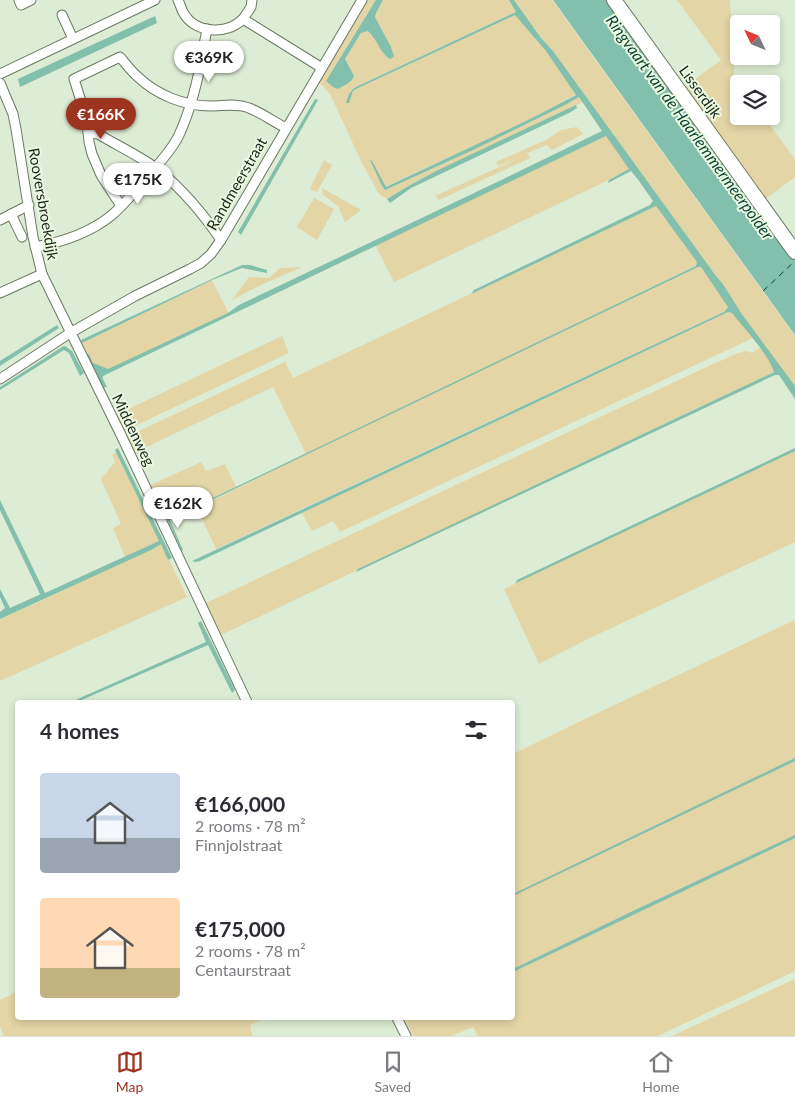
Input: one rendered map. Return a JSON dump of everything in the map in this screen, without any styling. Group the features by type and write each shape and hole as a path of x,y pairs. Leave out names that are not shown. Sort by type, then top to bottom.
{"street":[{"path":"19,0 21,5 31,0"},
{"path":"0,74 156,0"},
{"path":"178,0 183,12 190,20 201,28 214,30 230,28 241,21 251,7 252,0"},
{"name":"Randmeerstraat","path":"70,333 135,296 190,270 211,254 362,0"},
{"name":"Lisserdijk","path":"614,0 795,252"},
{"path":"62,15 73,39"},
{"path":"242,18 322,68"},
{"path":"35,248 70,239 106,219 121,206 168,153 178,137 194,97 207,29"},
{"path":"121,206 99,171 92,154 87,120 74,79 120,57 138,77 165,96 191,104 213,106 239,105 250,108 286,128"},
{"name":"Rooversbroekdijk","path":"0,82 4,103 16,129 35,248 42,274 70,333"},
{"path":"88,133 98,134 161,172 194,204 221,240"},
{"path":"0,220 29,205"},
{"path":"11,214 22,238"},
{"path":"0,293 42,274"},
{"path":"0,379 70,333"},
{"name":"Middenweg","path":"70,333 246,700"},
{"path":"398,1020 406,1036"}],"shaded area":[{"path":"365,0 376,0 327,81 354,76 345,59 361,33 368,31 374,36 384,55 394,56 375,17 383,0 509,0 516,12 354,88 349,94 349,103 353,91 358,88 516,14 546,51 576,94 530,119 385,187 371,160 385,190 471,151 579,97 583,102 438,170 387,199 379,194 362,163 330,94 317,82"},
{"path":"514,0 552,0 795,336 795,393 778,370 221,635 206,603 700,370 738,353 747,351 752,353 761,347 723,284"},
{"path":"677,0 730,0 730,65 734,65 734,72 733,75 730,75 730,125 770,125 795,159 795,177 764,200 683,88 721,60"},
{"path":"577,127 583,134 552,150 547,145 527,153 530,158 439,200 435,196 517,159 498,166 496,162 548,139 561,130"},
{"path":"606,136 632,169 394,282 375,244"},
{"path":"324,160 332,165 317,192 310,189"},
{"path":"117,163 139,169 139,173 127,188 119,187 115,177 113,171"},
{"path":"322,188 361,210 345,222 338,206 323,195"},
{"path":"314,198 334,209 317,240 297,227"},
{"path":"656,206 698,262 696,266 500,361 698,267 701,267 728,306 724,312 216,549 197,508 381,418 306,454 273,387 134,453 127,440 127,437 135,433 285,362 293,378"},
{"path":"302,267 232,300 249,277 269,278 280,268"},
{"path":"212,280 229,314 98,377 82,343"},
{"path":"728,312 732,313 755,337 340,532 333,521 312,531 302,513"},
{"path":"282,336 289,353 124,431 116,415"},
{"path":"795,449 795,542 539,664 504,589 513,585 517,580"},
{"path":"117,452 160,541 125,557 113,528 121,524 101,479 115,462 112,455"},
{"path":"201,462 206,471 225,464 236,487 173,517 169,517 153,490 167,520 164,522 149,489 151,485"},
{"path":"161,543 187,597 0,681 0,619"},
{"path":"795,620 795,971 658,1036 478,1036 473,1027 451,1036 413,1036 405,1020 515,1020 515,753"},
{"path":"795,979 795,1036 672,1036"},
{"path":"15,993 15,1020 261,1020 250,1025 253,1036 4,1036 0,1027 0,1000"}],"water":[{"path":"376,0 383,0 375,17 394,56 390,59 386,56 368,31 361,33 345,59 354,76 352,80 338,89 333,87 326,81"},
{"path":"509,0 514,0 541,38 553,51 723,284 741,313 795,386 795,399 779,375 775,375 356,572 358,569 774,372 756,342 732,313 728,312 200,561 192,561 724,312 728,307 701,267 698,267 170,520 182,551 153,489 168,517 173,517 696,266 697,262 656,206 471,294 474,290 650,205 653,201 631,171 608,183 609,180 629,169 606,136 107,374 102,377 107,387 103,388 87,355 89,354 93,363 108,369 228,313 239,305 602,131 579,97 471,151 385,190 382,186 370,160 386,187 530,119 576,95 546,51 515,15 358,88 353,91 349,103 346,103 349,94 354,88 516,12"},
{"name":"Ringvaart van de Haarlemmermeerpolder","path":"553,0 606,0 782,243 795,261 795,335"},
{"path":"155,16 157,23 20,87 18,79"},
{"path":"315,99 318,100 241,235 238,232"},
{"path":"576,105 577,108 571,112 411,188 390,203 387,199 438,170"},
{"path":"242,265 250,265 267,270 267,273 242,268 212,280 82,343 81,340"},
{"path":"57,325 59,328 0,366 0,361"},
{"path":"65,346 72,351 84,373 80,376 69,353 64,350 0,390 0,387"},
{"path":"118,448 172,558 168,560 161,544 0,619 0,612 5,608 0,597 0,589 10,608 40,594 0,510 0,500 45,593 159,541 115,450"},
{"path":"795,448 795,451 516,583 517,580"},
{"path":"201,621 235,690 232,693 208,645 82,700 76,700 206,642 198,623"},
{"path":"795,758 795,761 515,895 515,893"},
{"path":"795,835 795,838 515,971 515,968"}],"ferry route":[{"path":"763,291 795,261"}]}
